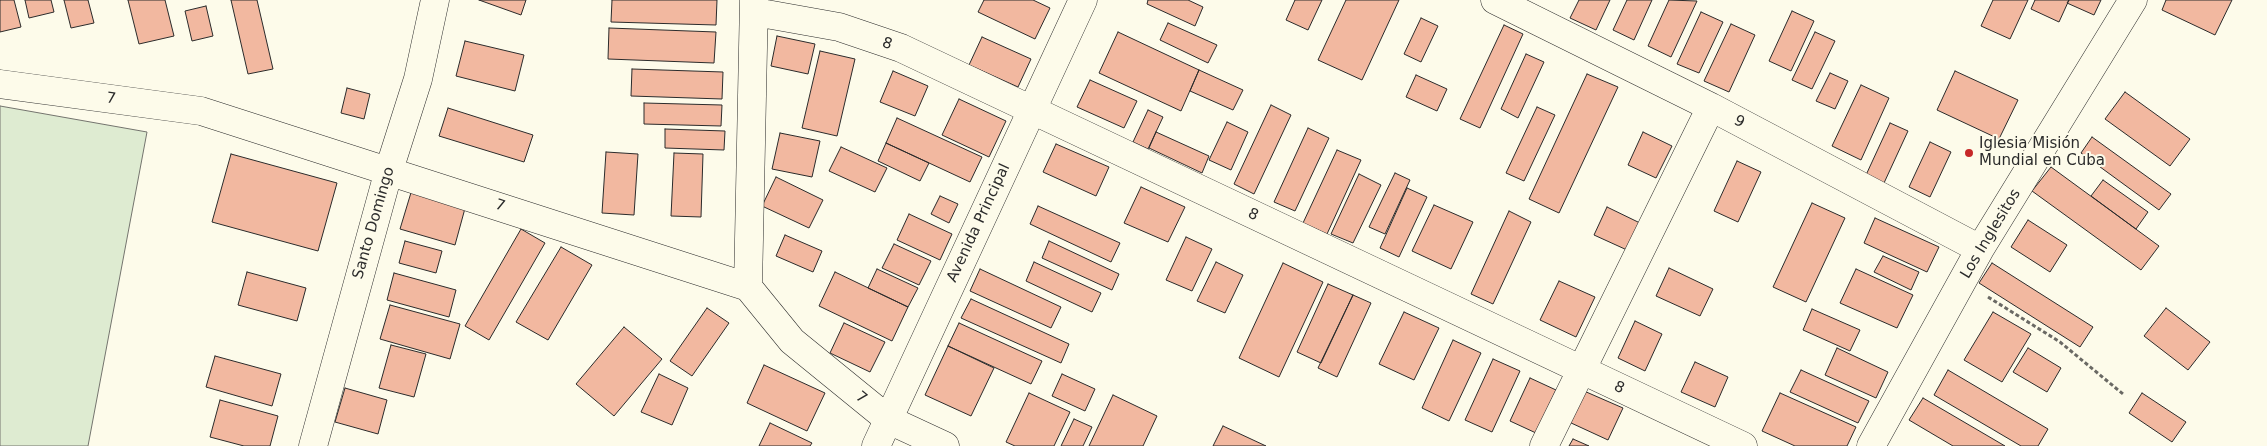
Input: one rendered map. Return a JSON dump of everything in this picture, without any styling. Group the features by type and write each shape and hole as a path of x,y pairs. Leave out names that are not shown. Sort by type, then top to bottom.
{"street":[{"name":"Santo Domingo","path":"313,446 388,170 418,79 435,0"},
{"name":"Avenida Principal","path":"876,446 1083,0"},
{"name":"9","path":"1495,0 1711,107 1980,249"},
{"name":"Los Inglesitos","path":"1871,446 1980,249 2133,0"},
{"name":"8","path":"754,6 839,27 900,48 1743,446"},
{"path":"748,287 754,6"},
{"name":"7","path":"0,84 200,111 748,287 792,341 889,420 945,446"},
{"path":"1544,446 1711,107"}],"path":[{"path":"1963,281 2060,342 2123,394"}],"green space":[{"path":"0,106 147,132 88,446 0,446"}],"building":[{"path":"0,0 14,0 21,27 0,32"},
{"path":"25,0 51,0 54,12 29,18"},
{"path":"64,0 88,0 94,23 71,28"},
{"path":"128,0 165,0 174,36 139,44"},
{"path":"231,0 257,0 273,69 248,74"},
{"path":"479,0 526,0 521,15"},
{"path":"612,0 717,0 716,25 611,22"},
{"path":"984,0 1033,0 1050,8 1035,39 978,12"},
{"path":"1148,0 1188,0 1203,7 1195,26 1147,4"},
{"path":"1295,0 1322,0 1308,30 1286,20"},
{"path":"1346,0 1399,0 1362,80 1318,60"},
{"path":"1579,0 1610,0 1596,30 1570,18"},
{"path":"1627,0 1652,0 1634,40 1613,30"},
{"path":"1669,0 1697,1 1671,57 1648,46"},
{"path":"1993,0 2028,0 2010,39 1981,26"},
{"path":"2035,0 2069,0 2059,22 2031,9"},
{"path":"2069,0 2101,0 2094,15 2067,3"},
{"path":"2166,0 2232,0 2215,35 2162,10"},
{"path":"206,6 213,36 192,41 185,11"},
{"path":"1792,11 1814,21 1791,71 1769,61"},
{"path":"1701,12 1723,22 1699,73 1677,64"},
{"path":"1421,18 1438,26 1421,62 1404,54"},
{"path":"1168,23 1217,45 1208,63 1160,40"},
{"path":"1731,24 1755,35 1729,92 1704,81"},
{"path":"1504,25 1523,34 1480,128 1460,119"},
{"path":"609,28 716,32 714,63 608,59"},
{"path":"1118,32 1199,70 1181,111 1099,73"},
{"path":"1815,32 1835,41 1812,89 1792,80"},
{"path":"777,36 815,44 808,74 771,66"},
{"path":"982,37 1031,59 1018,87 969,65"},
{"path":"465,41 524,55 515,91 456,76"},
{"path":"820,51 855,59 837,136 802,128"},
{"path":"1526,54 1544,62 1518,118 1501,109"},
{"path":"632,69 723,72 722,99 631,96"},
{"path":"1199,70 1243,90 1233,110 1190,91"},
{"path":"893,71 928,86 915,116 880,102"},
{"path":"1955,71 2018,100 1999,139 1937,110"},
{"path":"1830,73 1848,81 1835,109 1816,101"},
{"path":"1587,74 1618,87 1559,213 1529,199"},
{"path":"1416,75 1447,89 1437,111 1406,97"},
{"path":"1090,80 1137,101 1124,128 1077,107"},
{"path":"1861,85 1889,98 1861,160 1832,146"},
{"path":"347,88 370,94 364,119 341,113"},
{"path":"2125,92 2190,139 2170,166 2105,119"},
{"path":"959,99 1006,121 989,157 942,135"},
{"path":"644,103 722,105 721,126 644,124"},
{"path":"1271,105 1291,115 1254,194 1234,184"},
{"path":"1537,107 1555,115 1524,181 1506,173"},
{"path":"448,108 533,135 524,162 439,136"},
{"path":"1148,110 1163,117 1148,149 1133,142"},
{"path":"897,118 982,157 970,182 886,143"},
{"path":"1227,122 1248,132 1231,170 1209,160"},
{"path":"1890,123 1908,131 1884,183 1866,175"},
{"path":"1308,128 1329,138 1295,211 1274,202"},
{"path":"665,129 725,131 724,150 665,148"},
{"path":"1156,132 1209,156 1202,173 1149,148"},
{"path":"1643,132 1672,146 1656,178 1628,165"},
{"path":"780,133 820,141 812,177 772,169"},
{"path":"2092,137 2171,194 2159,210 2081,153"},
{"path":"1930,142 1951,152 1930,197 1909,187"},
{"path":"886,143 929,163 920,181 878,161"},
{"path":"1056,144 1109,167 1096,196 1043,172"},
{"path":"841,147 887,168 875,192 829,171"},
{"path":"1337,150 1361,160 1327,234 1303,223"},
{"path":"606,152 638,154 634,215 602,213"},
{"path":"674,153 703,154 701,217 671,216"},
{"path":"231,154 337,183 318,251 212,222"},
{"path":"1737,161 1761,172 1738,222 1714,211"},
{"path":"2051,167 2159,246 2141,270 2032,191"},
{"path":"1395,173 1410,180 1385,234 1369,227"},
{"path":"1359,174 1381,185 1353,243 1331,234"},
{"path":"776,177 823,200 809,228 762,206"},
{"path":"2103,180 2148,212 2136,229 2091,196"},
{"path":"413,186 467,201 455,245 400,229"},
{"path":"1141,187 1185,207 1168,242 1124,223"},
{"path":"1407,188 1427,197 1399,257 1380,248"},
{"path":"940,196 958,204 949,223 931,214"},
{"path":"1812,203 1845,218 1806,302 1773,287"},
{"path":"1434,205 1473,222 1451,269 1412,251"},
{"path":"1038,206 1120,243 1111,262 1030,224"},
{"path":"1607,207 1640,223 1627,250 1594,235"},
{"path":"1509,211 1531,222 1493,304 1471,294"},
{"path":"909,214 952,234 940,260 897,240"},
{"path":"1875,218 1939,247 1927,272 1864,243"},
{"path":"2028,220 2067,245 2050,272 2011,247"},
{"path":"521,229 545,243 489,340 465,326"},
{"path":"785,235 822,251 813,272 776,256"},
{"path":"1186,237 1212,249 1192,291 1166,280"},
{"path":"405,241 442,251 436,273 399,263"},
{"path":"1049,241 1119,274 1112,290 1042,258"},
{"path":"894,244 931,261 919,285 882,268"},
{"path":"561,247 592,265 548,340 516,322"},
{"path":"1883,256 1919,272 1911,290 1874,272"},
{"path":"1034,262 1101,293 1092,312 1026,281"},
{"path":"1216,262 1243,275 1225,313 1197,301"},
{"path":"1283,263 1323,282 1279,377 1239,358"},
{"path":"1992,263 2093,327 2080,347 1979,283"},
{"path":"1669,268 1713,289 1700,316 1656,296"},
{"path":"877,269 918,288 908,307 868,288"},
{"path":"980,269 1061,307 1051,328 970,291"},
{"path":"1856,269 1913,295 1897,328 1840,303"},
{"path":"247,272 306,288 297,321 238,305"},
{"path":"835,272 908,307 892,341 819,306"},
{"path":"394,273 456,290 449,317 387,300"},
{"path":"1559,281 1595,297 1576,337 1540,320"},
{"path":"1328,284 1353,295 1321,363 1297,352"},
{"path":"1353,295 1371,303 1337,377 1318,368"},
{"path":"971,299 1069,344 1061,363 961,318"},
{"path":"390,305 460,324 450,359 380,339"},
{"path":"707,308 729,323 692,376 670,361"},
{"path":"2166,308 2210,342 2188,370 2144,336"},
{"path":"1812,309 1860,330 1850,351 1803,330"},
{"path":"1404,312 1439,328 1414,380 1379,364"},
{"path":"1993,312 2031,334 2002,382 1964,360"},
{"path":"1635,321 1662,334 1645,371 1618,358"},
{"path":"844,323 885,342 870,372 830,353"},
{"path":"959,323 1042,361 1031,384 948,346"},
{"path":"624,327 662,359 614,416 576,384"},
{"path":"1453,340 1481,353 1449,421 1422,408"},
{"path":"391,345 426,354 414,397 379,388"},
{"path":"948,346 994,368 971,416 925,395"},
{"path":"1837,348 1888,372 1876,398 1825,375"},
{"path":"2028,348 2061,368 2047,392 2013,372"},
{"path":"215,356 281,374 272,406 206,387"},
{"path":"1493,359 1520,371 1492,432 1465,420"},
{"path":"1695,362 1728,377 1715,407 1681,392"},
{"path":"764,365 825,393 807,431 747,403"},
{"path":"1801,370 1869,401 1858,423 1790,392"},
{"path":"1948,370 2048,429 2038,446 2021,446 1934,395"},
{"path":"659,374 688,388 672,425 641,412"},
{"path":"1062,374 1095,389 1085,411 1052,396"},
{"path":"1530,378 1556,390 1536,433 1510,421"},
{"path":"345,388 387,400 378,434 335,422"},
{"path":"1584,391 1623,408 1608,440 1569,422"},
{"path":"1029,393 1070,412 1054,446 1015,446 1006,442"},
{"path":"1780,393 1856,427 1847,446 1795,446 1762,431"},
{"path":"2142,393 2186,422 2172,442 2129,413"},
{"path":"1113,395 1157,416 1143,446 1089,446"},
{"path":"1923,398 2005,446 1953,446 1909,420"},
{"path":"220,400 278,416 270,446 244,446 210,437"},
{"path":"1074,419 1092,427 1083,446 1061,446"},
{"path":"770,423 812,443 810,446 759,446"},
{"path":"1223,426 1266,446 1213,446"},
{"path":"1573,439 1589,446 1569,446"}],"place":[{"name":"Iglesia Misión Mundial en Cuba","path":"1969,153"}]}
